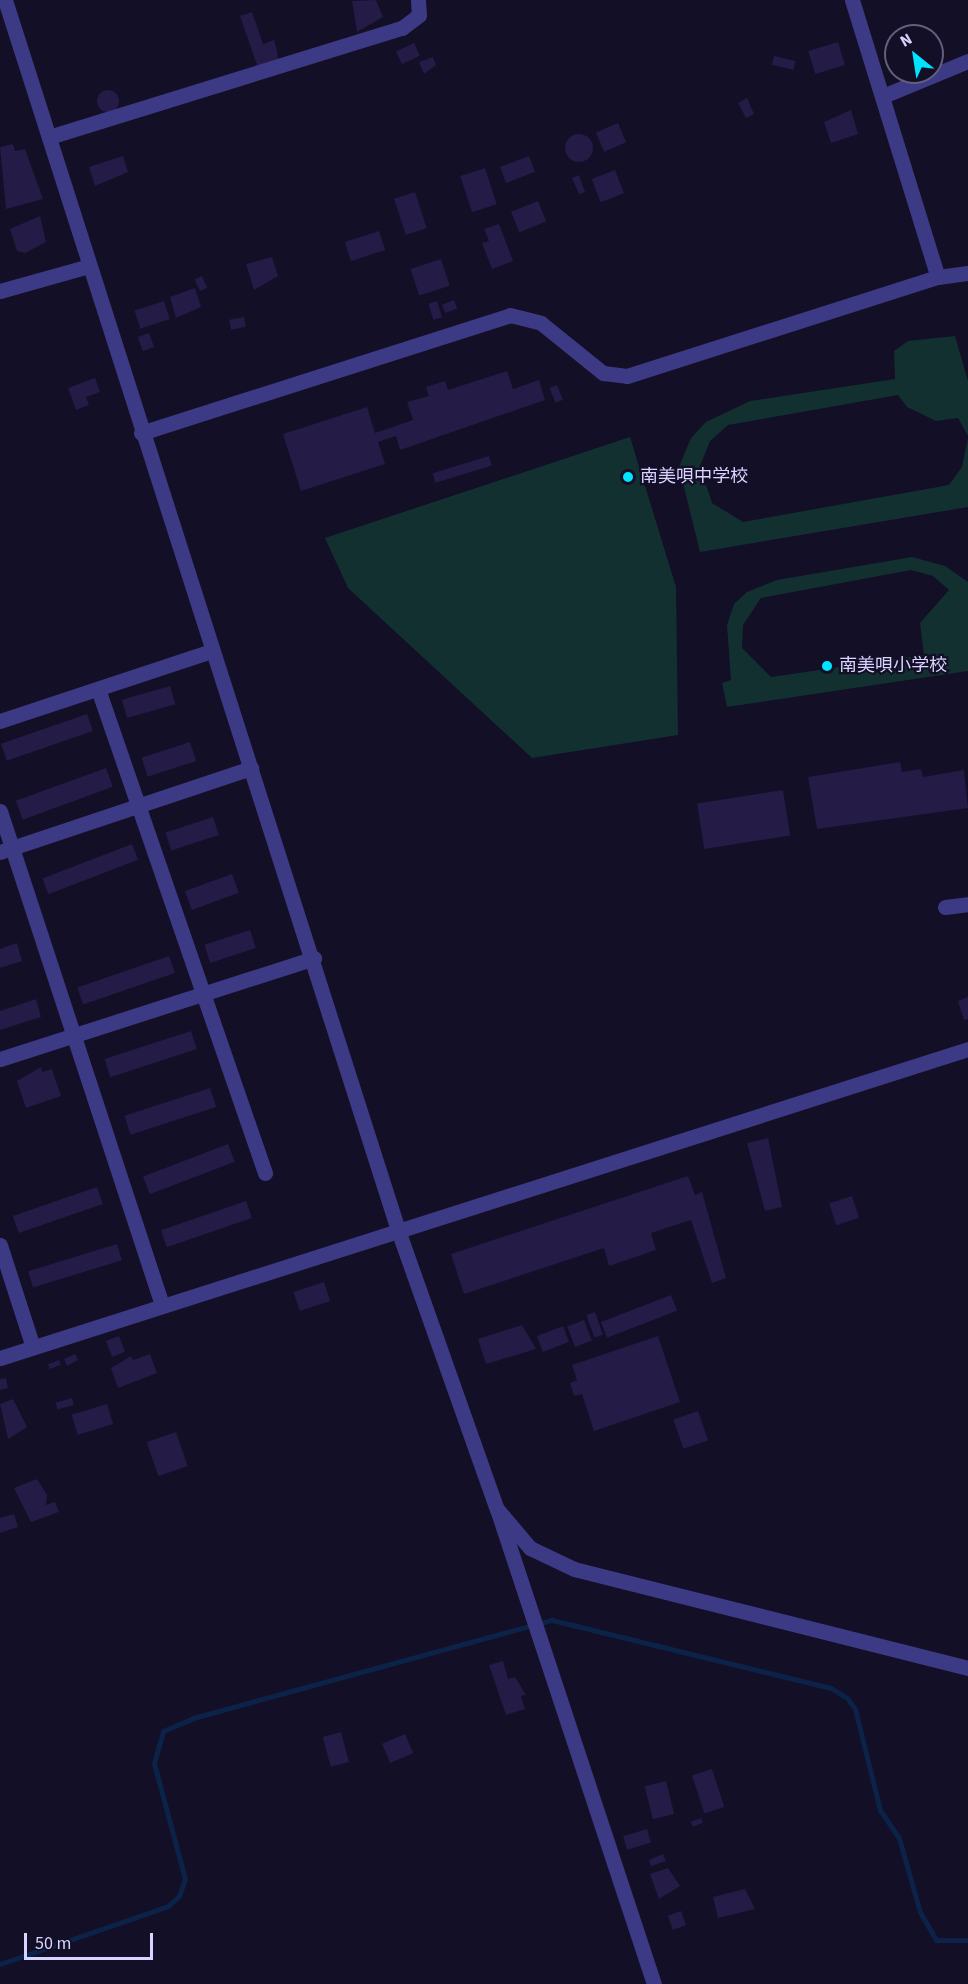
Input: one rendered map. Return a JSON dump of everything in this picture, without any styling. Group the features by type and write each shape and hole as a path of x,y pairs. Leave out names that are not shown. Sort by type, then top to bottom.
{"street":[{"path":"5,0 141,433 314,958 399,1233 497,1509 654,1984"},
{"path":"49,137 402,28 419,15 418,0"},
{"path":"852,0 938,277"},
{"path":"883,96 968,61"},
{"path":"0,291 89,266"},
{"path":"141,433 510,315 541,323 603,373 627,376 938,277 968,273"},
{"path":"0,720 212,651"},
{"path":"98,689 201,994 265,1173"},
{"path":"6,850 251,768"},
{"path":"0,811 6,850 74,1035 162,1305"},
{"path":"945,907 968,904"},
{"path":"0,1059 314,958"},
{"path":"0,1358 162,1305 399,1233 968,1049"},
{"path":"0,1245 33,1347"},
{"path":"497,1509 530,1548 574,1569 968,1668"}],"green space":[{"path":"955,336 968,381 968,436 958,418 936,421 907,407 898,395 728,425 710,441 700,466 712,503 743,522 949,485 962,467 968,438 968,507 700,552 679,467 691,438 706,422 750,401 895,379 894,351 908,341"},
{"path":"630,437 676,587 678,735 532,758 348,588 325,538"},
{"path":"912,557 945,566 968,582 968,671 727,707 722,683 731,680 727,625 734,604 747,592 777,580","holes":["911,570 933,576 949,590 920,623 924,655 771,677 742,648 743,625 761,598"]}],"building":[{"path":"376,0 383,17 357,32 352,1"},
{"path":"252,12 263,44 274,40 277,50 278,61 258,68 240,16"},
{"path":"838,42 845,65 815,74 808,51"},
{"path":"414,43 420,56 402,64 396,51"},
{"path":"774,56 795,61 793,70 772,65"},
{"path":"433,57 436,65 424,74 419,62"},
{"path":"104,90 112,90 119,97 119,105 112,112 104,112 97,105 97,97"},
{"path":"747,98 754,114 746,118 738,103"},
{"path":"851,110 858,134 831,143 824,122"},
{"path":"618,123 626,142 604,152 596,132"},
{"path":"579,134 589,138 593,148 589,158 579,162 569,158 565,148 569,138"},
{"path":"13,144 15,151 25,149 43,199 6,209 0,147"},
{"path":"123,156 128,172 95,186 89,167"},
{"path":"529,156 535,172 506,183 500,167"},
{"path":"485,168 497,204 472,212 460,176"},
{"path":"615,170 624,193 601,202 592,179"},
{"path":"579,175 585,192 579,194 572,178"},
{"path":"415,192 427,228 406,235 394,199"},
{"path":"538,201 546,221 519,232 511,212"},
{"path":"40,216 46,242 25,253 17,251 10,229"},
{"path":"499,224 513,261 492,269 482,243 489,241 484,229"},
{"path":"379,231 385,250 351,261 345,242"},
{"path":"272,257 278,276 254,290 246,264"},
{"path":"441,259 450,286 419,296 411,269"},
{"path":"202,276 207,288 200,291 195,279"},
{"path":"195,288 201,307 176,318 170,297"},
{"path":"454,300 457,308 445,313 442,305"},
{"path":"164,301 170,319 140,329 135,311"},
{"path":"437,301 442,317 433,320 428,304"},
{"path":"244,317 246,327 231,330 229,320"},
{"path":"149,333 154,347 143,351 138,337"},
{"path":"507,371 513,389 539,380 545,400 400,450 396,436 378,442 385,464 301,491 283,434 367,407 375,433 413,420 407,402 429,396 426,387 445,381 448,390"},
{"path":"95,378 100,392 86,397 89,405 76,410 68,388"},
{"path":"557,385 563,400 556,403 550,388"},
{"path":"489,456 492,466 436,483 433,473"},
{"path":"170,686 175,704 127,718 122,700"},
{"path":"87,714 93,731 7,761 1,744"},
{"path":"190,742 196,761 148,777 141,758"},
{"path":"900,762 902,772 921,769 923,777 964,770 968,808 817,829 808,777"},
{"path":"106,768 113,787 23,820 16,801"},
{"path":"783,790 790,835 704,849 697,804"},
{"path":"213,817 219,835 171,851 165,832"},
{"path":"132,844 138,860 48,894 42,878"},
{"path":"232,874 239,893 192,910 185,891"},
{"path":"250,930 256,948 210,963 204,945"},
{"path":"17,943 22,961 0,968 0,949"},
{"path":"169,956 175,973 83,1005 77,988"},
{"path":"968,997 968,1019 964,1020 958,1001"},
{"path":"36,999 41,1017 0,1030 0,1011"},
{"path":"191,1031 197,1049 110,1077 104,1059"},
{"path":"41,1067 42,1072 52,1069 61,1096 26,1108 17,1081"},
{"path":"210,1088 216,1107 131,1135 124,1116"},
{"path":"768,1138 782,1207 765,1211 747,1143"},
{"path":"228,1144 235,1162 150,1194 143,1177"},
{"path":"688,1176 695,1195 702,1192 726,1278 712,1283 691,1220 651,1233 656,1250 609,1266 604,1248 464,1294 451,1254"},
{"path":"97,1187 103,1204 19,1233 13,1216"},
{"path":"852,1196 859,1218 836,1225 829,1203"},
{"path":"246,1201 252,1218 167,1247 161,1230"},
{"path":"117,1244 122,1260 33,1287 28,1271"},
{"path":"324,1282 330,1301 300,1311 294,1292"},
{"path":"671,1295 677,1311 607,1338 601,1322"},
{"path":"595,1312 603,1335 594,1338 586,1315"},
{"path":"584,1320 592,1341 575,1347 567,1326"},
{"path":"522,1325 536,1349 486,1364 478,1339"},
{"path":"563,1326 569,1342 543,1352 537,1336"},
{"path":"119,1336 125,1352 112,1357 106,1341"},
{"path":"658,1336 680,1402 594,1431 582,1394 574,1396 570,1383 577,1380 572,1365"},
{"path":"75,1354 78,1360 67,1366 64,1359"},
{"path":"150,1354 157,1373 118,1388 111,1368 131,1356 133,1360"},
{"path":"59,1360 61,1365 50,1369 48,1364"},
{"path":"6,1378 8,1388 0,1390 0,1379"},
{"path":"72,1398 74,1405 58,1409 56,1403"},
{"path":"13,1399 27,1427 8,1439 0,1404"},
{"path":"107,1404 113,1424 78,1435 72,1415"},
{"path":"698,1411 708,1440 684,1449 673,1419"},
{"path":"176,1432 188,1466 158,1476 147,1442"},
{"path":"37,1479 47,1495 46,1505 55,1502 59,1512 31,1522 14,1488"},
{"path":"14,1514 18,1527 0,1533 0,1518"},
{"path":"503,1661 508,1679 515,1677 526,1695 521,1696 525,1709 506,1715 489,1665"},
{"path":"341,1732 349,1762 331,1767 323,1737"},
{"path":"405,1734 413,1753 390,1763 382,1744"},
{"path":"712,1769 724,1807 704,1814 692,1775"},
{"path":"666,1781 674,1814 653,1819 645,1786"},
{"path":"701,1818 703,1823 693,1827 691,1822"},
{"path":"647,1829 651,1842 627,1850 623,1836"},
{"path":"663,1854 666,1861 651,1866 649,1860"},
{"path":"668,1868 680,1886 659,1899 650,1874"},
{"path":"745,1889 755,1909 718,1918 713,1897"},
{"path":"681,1911 686,1925 673,1930 668,1916"}],"waterway":[{"path":"0,1964 168,1906 179,1896 185,1879 154,1763 163,1731 193,1718 552,1620 831,1688 847,1698 855,1709 880,1810 899,1838 920,1912 936,1940 968,1940"}],"place":[{"name":"南美唄中学校","path":"628,477"},
{"name":"南美唄小学校","path":"827,666"}]}
